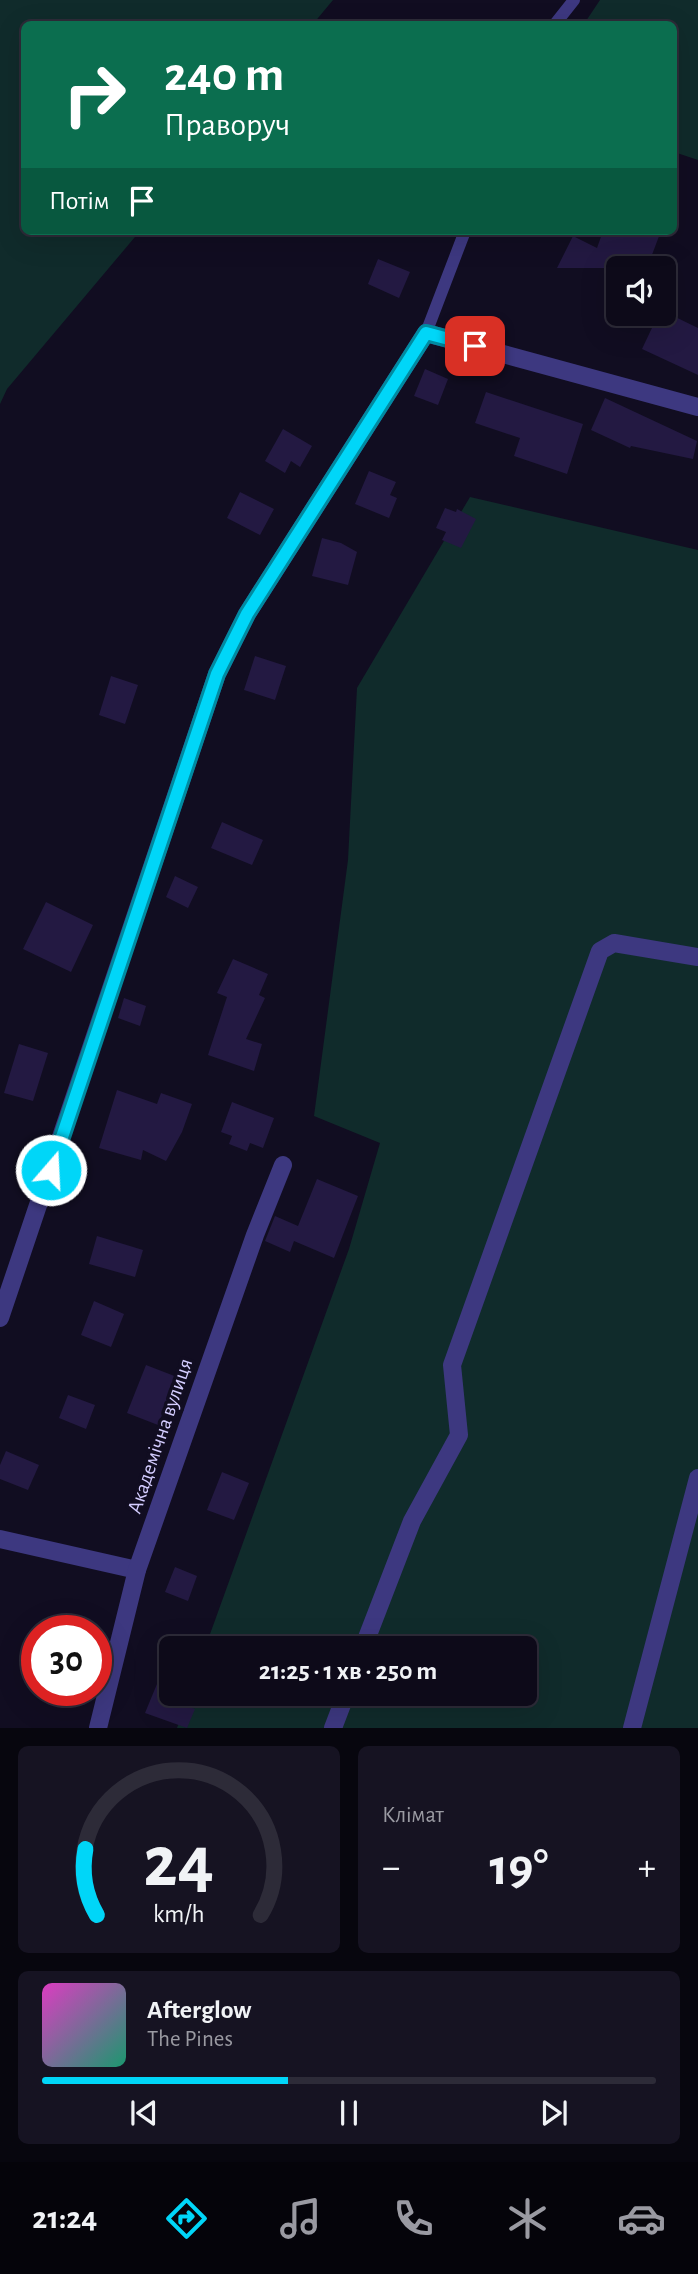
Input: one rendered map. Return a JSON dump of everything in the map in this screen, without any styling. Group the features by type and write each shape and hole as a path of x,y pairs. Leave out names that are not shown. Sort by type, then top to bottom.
{"street":[{"path":"0,1318 217,674 247,614 426,333 698,407"},
{"path":"368,1636 412,1521 459,1435 452,1365 600,951 614,943 698,957"},
{"name":"Академічна вулиця","path":"98,1728 137,1570 255,1235 283,1165"},
{"path":"632,1728 698,1478"},
{"path":"0,1539 137,1570"},
{"path":"333,1728 341,1706"}],"lane":[{"path":"557,21 574,0"},
{"path":"426,333 463,235"}],"green space":[{"path":"0,0 333,0 316,21 21,21 21,235 137,235 7,389 0,404"},
{"path":"600,0 698,0 698,160 677,153 677,21 586,21"},
{"path":"470,497 698,550 698,1728 177,1728 185,1706 537,1706 537,1636 209,1636 349,1249 380,1143 314,1116 348,860 357,688"}],"building":[{"path":"602,235 659,235 652,256 606,256 606,268 557,268 573,236 597,248"},
{"path":"378,259 410,272 399,298 368,284"},
{"path":"676,317 698,328 698,375 642,349 653,326 676,326"},
{"path":"425,369 448,379 438,405 414,396"},
{"path":"486,392 583,424 567,474 514,456 520,438 475,423"},
{"path":"605,398 697,441 693,459 631,446 630,448 591,430"},
{"path":"283,429 312,446 300,467 291,461 285,473 265,461"},
{"path":"369,471 396,482 390,495 397,498 389,518 355,504"},
{"path":"240,492 274,509 260,535 227,518"},
{"path":"445,508 456,512 457,509 476,519 461,548 442,540 446,532 436,528"},
{"path":"322,538 341,543 357,552 348,585 312,576"},
{"path":"255,656 286,666 275,700 244,690"},
{"path":"111,676 138,685 125,724 99,715"},
{"path":"222,822 263,840 252,865 211,848"},
{"path":"175,876 198,887 188,908 166,897"},
{"path":"46,902 93,925 71,972 23,949"},
{"path":"233,959 268,974 259,995 265,998 246,1039 262,1044 254,1071 208,1055 227,997 217,993"},
{"path":"124,998 146,1006 140,1026 118,1018"},
{"path":"19,1044 48,1053 33,1101 4,1093"},
{"path":"117,1090 157,1104 161,1093 192,1104 182,1132 166,1161 143,1150 141,1160 99,1148"},
{"path":"232,1102 274,1118 263,1148 250,1143 247,1151 229,1144 232,1136 221,1132"},
{"path":"317,1179 358,1196 334,1258 294,1241 290,1252 265,1241 275,1216 298,1226"},
{"path":"97,1236 143,1250 135,1277 89,1264"},
{"path":"94,1301 124,1314 111,1347 81,1335"},
{"path":"146,1365 177,1377 158,1425 127,1413"},
{"path":"68,1395 95,1405 86,1429 59,1418"},
{"path":"6,1451 39,1465 28,1490 0,1479 0,1465"},
{"path":"222,1472 249,1483 234,1520 207,1510"},
{"path":"175,1567 197,1576 188,1601 165,1592"},
{"path":"159,1679 159,1706 186,1706 195,1709 187,1728 145,1713"}],"route":[{"path":"51,1170 217,674 247,614 426,333 475,346"}]}
